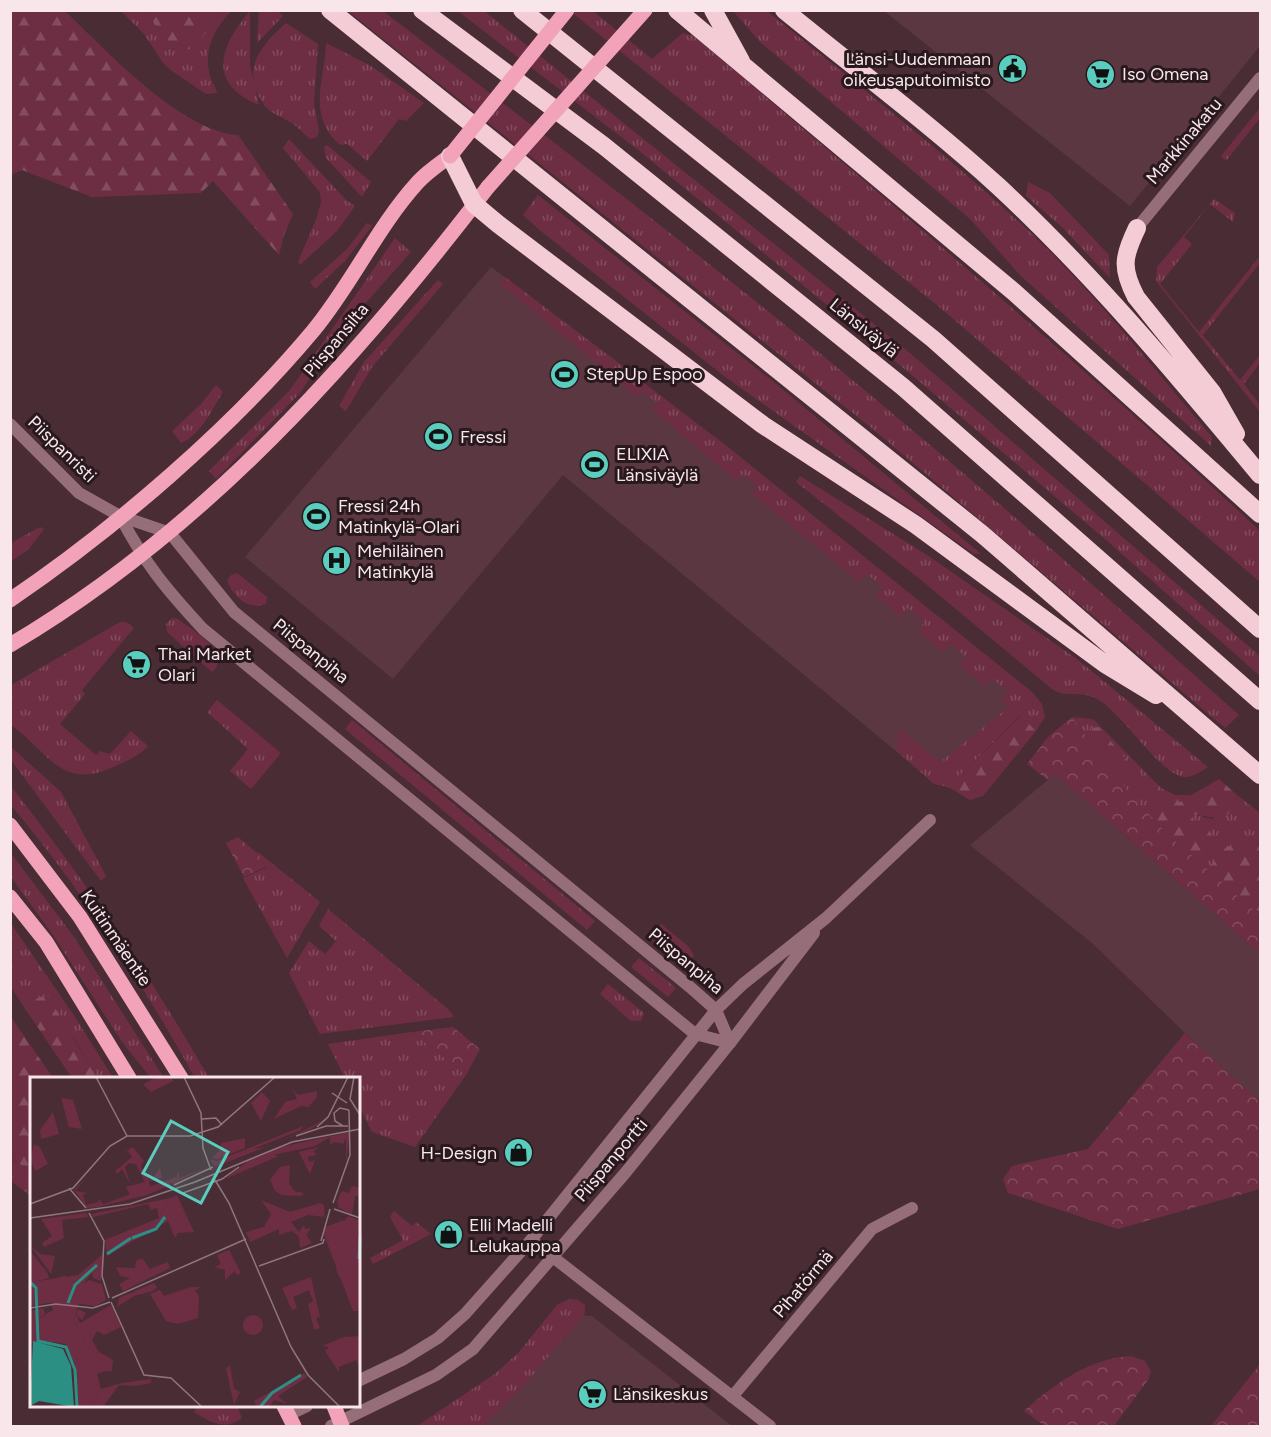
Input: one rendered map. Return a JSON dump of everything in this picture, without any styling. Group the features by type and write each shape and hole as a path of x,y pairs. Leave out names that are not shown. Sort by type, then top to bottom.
{"highway":[{"path":"330,10 982,534 1260,775"},
{"name":"Länsiväylä","path":"422,10 604,146 903,387 1260,701"},
{"name":"Länsiväylä","path":"522,10 933,339 1260,629"},
{"path":"677,10 1014,292 1260,514"},
{"path":"713,10 743,65"},
{"path":"784,10 938,135 997,186 1061,248 1133,326 1259,474"},
{"path":"450,156 474,204 764,425 916,525 1105,664 1198,721"},
{"path":"1137,228 1124,261 1130,285 1146,310 1212,392 1259,474"}],"main road":[{"name":"Piispansilta","path":"10,600 69,558 120,516 228,420 306,339 343,291 413,188 450,156 567,10"},
{"name":"Piispansilta","path":"10,645 48,623 170,533 249,462 309,402 488,187 645,10"},
{"name":"Kuitinmäentie","path":"10,825 80,917 181,1077"},
{"path":"10,897 46,942 128,1077"},
{"path":"334,1407 338,1425"}],"street":[{"name":"Markkinakatu","path":"1137,228 1260,78"},
{"name":"Piispanristi","path":"10,424 79,492 120,516"},
{"path":"120,516 170,533"},
{"path":"120,516 140,556 165,588 203,629 695,1034 730,1043"},
{"name":"Piispanpiha","path":"170,533 234,612 716,1010 730,1043"},
{"name":"Piispanportti","path":"360,1380 404,1359 438,1338 465,1314 531,1240 716,1010 743,984 826,918 930,820"},
{"name":"Piispanportti","path":"338,1425 436,1375 473,1349 633,1164 826,918"},
{"name":"Pihatörmä","path":"732,1397 872,1229 912,1208"},
{"path":"531,1240 770,1426"},
{"path":"289,1416 305,1407"}],"shaded area":[{"name":"Iso Omena","path":"884,11 1260,11 1260,46 1130,206"},
{"path":"491,267 623,366 1032,706 926,776 563,475 393,679 245,557"},
{"path":"1055,774 1260,954 1260,1102 1092,943 970,845"},
{"path":"572,1314 592,1316 732,1426 476,1426"}],"green space":[{"path":"11,10 65,11 122,66 169,104 193,120 216,130 238,135 293,214 279,255 213,181 201,193 92,197 22,170 11,175"},
{"path":"121,11 148,11 156,26 174,49 194,47 223,11 231,11 215,33 209,49 208,66 217,93 206,94 172,71 163,63 144,34"},
{"path":"148,11 223,11 196,45 185,50 177,50 164,40"},
{"path":"250,11 250,65 259,105 242,96 231,86 225,75 223,63 231,38"},
{"path":"259,11 278,11 283,16 257,43"},
{"path":"348,11 383,11 700,256 886,408 1239,715 1225,728 874,430"},
{"path":"458,11 484,11 910,353 1260,656 1260,676 1106,540 888,355 638,150"},
{"path":"570,11 593,11 652,59 683,33 694,36 1051,342 1260,531 1260,582 937,305"},
{"path":"733,11 767,11 967,175 1031,233 1102,307 1212,437 1211,446 1021,276 970,219 761,43"},
{"path":"286,23 318,44 314,103 319,131 317,137 310,139 292,123 274,114 265,106 257,93 254,82 253,70 261,50"},
{"path":"326,43 371,66 424,103 406,121 399,119 367,161 347,144 340,145 323,122 320,97"},
{"path":"1260,108 1260,118 1226,161 1221,156"},
{"path":"289,139 346,200 355,206 337,231 300,265 298,262 321,202 320,192 283,148"},
{"path":"327,145 371,182 362,197 326,158 324,147"},
{"path":"1028,182 1050,193 1109,255 1110,278 1061,226 1026,196"},
{"path":"538,195 770,379 981,554 974,554 724,376 542,232 523,215"},
{"path":"1214,199 1235,213 1233,222 1210,204 1184,237 1192,244 1160,284 1199,332 1260,256 1260,263 1203,335 1240,380 1260,355 1260,363 1244,384 1260,405 1260,412 1156,281 1157,267"},
{"path":"367,223 372,226 346,260 315,289 310,282 347,249"},
{"path":"395,238 411,252 339,333 300,393 216,479 209,471 290,390"},
{"path":"505,277 728,447 1032,692 1042,704 1045,717 1036,731 1020,716 948,787 934,784 897,751 899,728 940,762 1009,707 1001,700 1008,692 992,678 985,686 960,666 966,657 950,643 943,652 918,631 924,622 908,608 901,617 876,596 883,587 867,574 859,582 751,493 758,488 743,474 737,481 651,409 658,404 643,391 637,397 500,284"},
{"path":"438,280 443,284 372,367 346,411 339,406 364,362"},
{"path":"216,385 223,392 200,428 181,443 172,431 201,404"},
{"path":"800,476 927,555 1077,659 1208,767 1187,777 1177,775 1165,767 1104,704 1088,695 1062,693 1052,689 921,580 796,482"},
{"path":"40,527 44,529 28,550 11,561 11,543"},
{"path":"237,573 267,597 266,604 247,604 234,593 227,581 231,575"},
{"path":"172,618 178,619 192,629 215,650 218,657 217,665 212,672 167,632 166,624"},
{"path":"120,622 126,622 134,628 82,690 85,694 60,724 96,755 100,751 110,754 131,731 148,746 128,760 95,773 80,774 68,771 56,765 11,725 11,685"},
{"path":"217,700 281,753 251,789 230,771 248,749 207,712"},
{"path":"1021,716 1036,731 983,796 970,800 948,787"},
{"path":"1072,717 1093,719 1161,788 1175,795 1194,795 1180,802 1165,794 1154,808 1206,826 1195,822 1191,814 1212,819 1236,806 1237,795 1260,813 1260,847 1237,841 1217,878 1183,865"},
{"path":"1072,717 1126,789 1165,832 1260,916 1260,954 1055,774 1048,780 1027,764 1049,736"},
{"path":"352,720 595,921 587,930 345,729"},
{"path":"1099,727 1129,763 1159,789 1154,797 1122,777 1111,756 1098,747 1091,736 1091,728"},
{"path":"11,747 61,792 106,876 101,881 11,760"},
{"path":"1219,779 1237,795 1236,806 1223,819 1191,814 1195,822 1207,829 1213,839 1212,850 1204,862 1193,857 1153,822 1154,808 1165,793 1180,802"},
{"path":"10,785 115,928 208,1077 194,1077 154,1007 109,937 62,870 11,805"},
{"path":"238,837 257,853 267,866 244,877 226,843"},
{"path":"1237,841 1260,847 1260,921 1217,878 1211,865 1218,853"},
{"path":"10,852 74,937 163,1077 150,1077 122,1042 53,935 11,877"},
{"path":"258,852 320,902 287,958 243,878 267,867 255,855"},
{"path":"328,909 449,1010 454,1017 320,1034 289,973 309,941 325,954 336,941 319,926"},
{"path":"10,922 77,1020 112,1077 96,1077 73,1037 32,1000 24,1007 11,987"},
{"path":"661,924 688,946 694,955 692,962 685,968 651,939"},
{"path":"639,958 676,988 668,997 631,967"},
{"path":"608,984 644,1013 641,1021 631,1021 600,994"},
{"path":"47,995 96,1077 71,1077 24,1007 32,1000"},
{"path":"11,1017 52,1077 30,1077 30,1171 11,1158"},
{"path":"453,1027 480,1049 466,1075 412,1032"},
{"path":"412,1032 466,1075 415,1147 372,1132 360,1108 360,1077 344,1077 328,1044"},
{"path":"1185,1033 1260,1102 1260,1189 1118,1229 1008,1193 1003,1179 1012,1166 1088,1149"},
{"path":"10,1158 30,1171 30,1195 11,1181"},
{"path":"394,1211 412,1226 416,1222 431,1234 373,1264 370,1258 403,1240 390,1217"},
{"path":"569,1299 578,1300 585,1305 585,1313 525,1384 483,1426 417,1426 496,1373 519,1352 557,1305"},
{"path":"1131,1356 1145,1361 1151,1371 1148,1380 1114,1426 1045,1426 1024,1411 1073,1374 1101,1362"},
{"path":"1260,1364 1260,1426 1211,1426"},
{"path":"197,1407 237,1407 242,1418 230,1424 218,1424 194,1412"}],"place":[{"name":"Länsi-Uudenmaan oikeusaputoimisto","path":"1012,69"},
{"name":"Iso Omena","path":"1101,74"},
{"name":"StepUp Espoo","path":"565,374"},
{"name":"Fressi","path":"439,437"},
{"name":"ELIXIA Länsiväylä","path":"595,464"},
{"name":"Fressi 24h Matinkylä-Olari","path":"317,516"},
{"name":"Mehiläinen Matinkylä","path":"336,561"},
{"name":"Thai Market Olari","path":"137,664"},
{"name":"H-Design","path":"518,1153"},
{"name":"Elli Madelli Lelukauppa","path":"448,1235"},
{"name":"Länsikeskus","path":"592,1394"}]}
